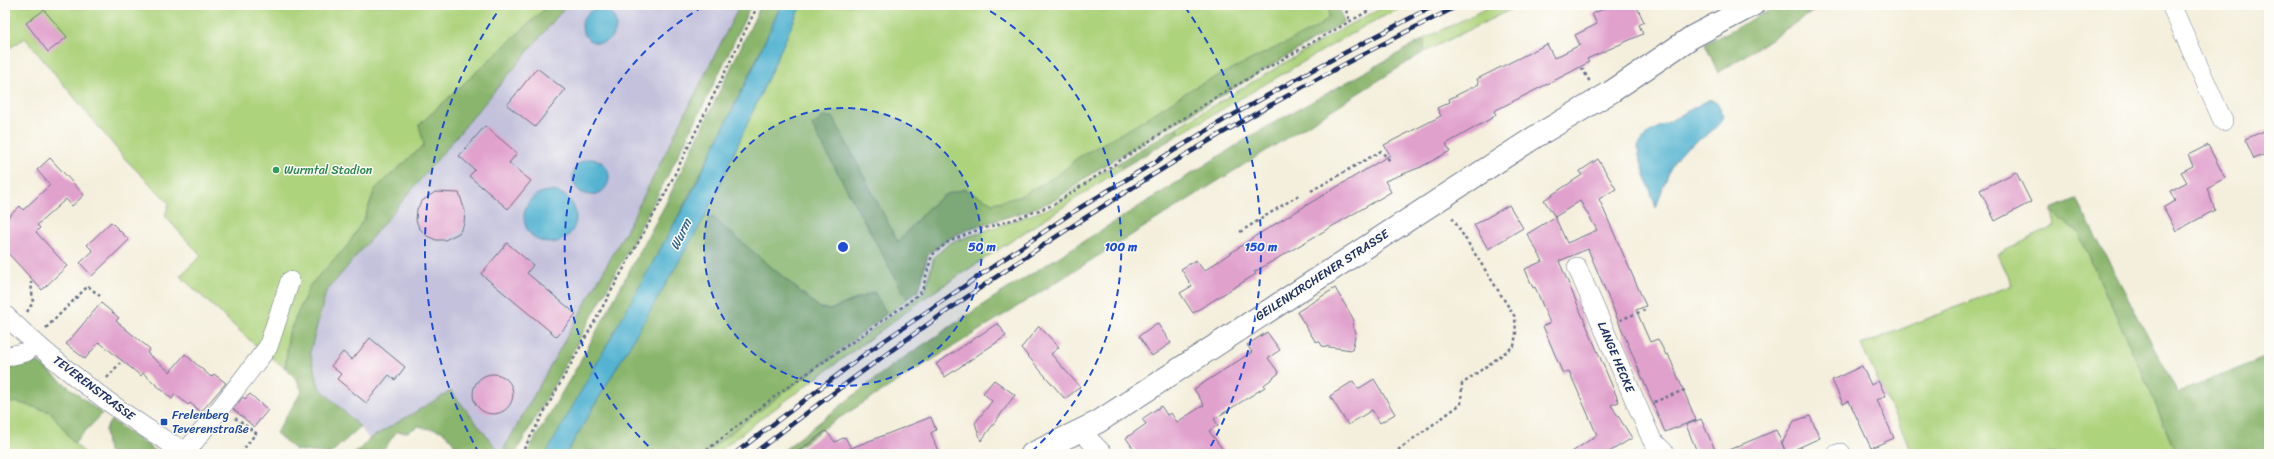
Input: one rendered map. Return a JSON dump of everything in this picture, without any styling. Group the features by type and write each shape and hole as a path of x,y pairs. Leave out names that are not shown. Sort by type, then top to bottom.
{"main road":[{"name":"GEILENKIRCHENER STRASSE","path":"1032,454 1098,422 1535,137 1611,92 1692,36 1753,5"}],"street":[{"path":"2171,5 2223,121"},
{"name":"LANGE HECKE","path":"1577,267 1656,451"},
{"path":"187,453 268,347 290,281"},
{"name":"TEVERENSTRASSE","path":"10,320 34,343 113,404 168,442 187,453"},
{"path":"5,357 26,352 34,343"},
{"path":"1080,431 1103,454"}],"path":[{"path":"521,454 664,196 758,5"},
{"path":"1344,5 1350,21"},
{"path":"702,454 779,393 922,291 932,255 948,242 972,232 1015,219 1053,205 1219,95 1379,5"},
{"path":"1311,191 1381,151 1391,162"},
{"path":"1240,232 1299,195"},
{"path":"1398,450 1461,404 1462,384 1514,346 1516,333 1515,317 1440,199"},
{"path":"10,320 33,302 31,282"},
{"path":"34,343 88,286 101,297"},
{"path":"1603,327 1645,310"},
{"path":"1638,409 1687,389"},
{"path":"228,414 256,433 240,454"}],"shaded area":[{"path":"567,5 740,5 626,231 501,454 451,391 369,439 360,427 319,387 310,352 326,292"}],"green space":[{"path":"5,5 549,5 419,125 425,145 375,189 365,217 348,245 310,285 289,333 285,368 254,344 180,276 201,256 165,216 169,203 126,160 25,38 5,51"},
{"path":"549,5 567,5 326,292 310,352 319,387 360,427 330,454 295,450 276,433 302,391 297,380 285,368 289,333 310,285 348,245 365,217 375,189 424,145 419,125"},
{"path":"740,5 751,5 696,119 638,232 515,454 501,454 626,231"},
{"path":"761,5 781,5 755,63 699,177 640,288 546,454 526,454 581,360 665,205"},
{"path":"801,5 1337,5 1344,22 1095,171 1055,200 1027,211 968,229 949,239 928,254 919,290 887,314 874,292 830,310 820,308 705,217"},
{"path":"1330,5 1337,5 1344,22 1095,171 1055,200 1027,211 968,229 949,239 928,254 919,290 907,299 812,126 823,117 833,117 898,242 926,210 944,195 964,189 993,203 1018,197 1058,175 1077,158 1136,125 1193,88 1314,29 1328,19"},
{"path":"1389,5 1407,5 1368,24 1180,134 1177,127 1350,24"},
{"path":"1493,5 1520,5 1424,52 1424,39"},
{"path":"1780,5 1823,5 1718,73 1705,44"},
{"path":"1424,39 1424,52 828,425 789,454 779,454 890,367 993,298 1256,133"},
{"path":"1177,127 1180,134 1124,167 1116,164"},
{"path":"1116,164 1124,167 929,295 754,424 716,454 705,454 758,411 922,293 925,290 934,257 950,243 1053,207 1075,189"},
{"path":"2076,199 2178,393 2269,356 2269,454 2176,454 2148,386 2078,232 2052,212 2052,209"},
{"path":"2052,212 2078,232 2148,386 2176,454 1913,454 1861,345 2012,285 1998,254 2055,226"},
{"path":"705,217 712,217 820,308 830,310 874,292 887,314 703,454 566,454"},
{"path":"34,359 102,414 74,443 51,412 16,402 5,405 5,370"},
{"path":"451,391 501,454 461,454 451,440 442,431 419,426 407,432 396,432 381,454 354,454 369,439"},
{"path":"16,402 51,412 74,443 86,454 5,454 5,405"},
{"path":"111,420 160,454 112,454 108,451 105,430"}],"water":[{"name":"Wurm","path":"781,5 801,5 705,217 566,454 546,454 691,194 753,68"},
{"path":"599,9 611,14 616,26 611,38 599,43 587,38 582,26 587,14"},
{"path":"1710,99 1718,104 1724,116 1711,132 1688,147 1677,157 1666,178 1656,208 1639,156 1638,146 1648,133"},
{"path":"595,159 604,164 608,170 608,184 604,190 595,195 587,195 578,190 574,184 573,173 578,164 584,160"},
{"path":"545,191 555,191 569,198 576,212 576,222 569,236 555,243 545,243 535,239 528,232 524,222 524,212 528,202 535,195"}],"building":[{"path":"1612,5 1636,5 1644,22 1639,25 1643,34 1587,59 1589,62 1494,111 1496,115 1446,144 1450,151 1421,167 1385,181 1391,192 1254,272 1256,274 1193,313 1180,293 1192,286 1181,269 1196,260 1204,271 1257,235 1390,155 1384,145 1441,116 1437,108 1450,102 1449,99 1479,84 1477,79 1547,44 1554,58 1580,45 1575,35 1597,24 1592,14"},
{"path":"44,10 67,37 48,52 26,23"},
{"path":"537,68 565,90 535,127 507,105"},
{"path":"485,126 517,153 509,163 531,181 508,209 469,176 475,170 459,156"},
{"path":"2269,129 2269,153 2254,159 2245,139"},
{"path":"2208,145 2225,178 2207,188 2215,210 2176,231 2164,208 2175,201 2170,191 2187,182 2181,172 2193,166 2188,155"},
{"path":"50,158 84,195 72,206 66,199 37,225 40,228 36,232 67,266 42,290 5,250 5,220 20,206 23,210 50,185 37,170"},
{"path":"1598,159 1616,189 1599,199 1646,306 1636,310 1650,342 1658,339 1666,355 1668,354 1696,420 1665,432 1588,249 1559,261 1619,402 1611,405 1632,438 1606,454 1569,454 1597,435 1569,371 1563,374 1543,326 1550,323 1535,287 1533,288 1525,269 1543,261 1527,234 1555,217 1544,200 1582,175 1580,171","holes":["1580,201 1597,230 1567,243 1555,217"]},
{"path":"2016,172 2031,202 1995,221 1980,190"},
{"path":"435,192 459,193 465,211 464,224 459,233 445,240 436,240 427,236 419,228 416,220 417,209 422,201"},
{"path":"1509,205 1523,228 1488,249 1474,225"},
{"path":"111,222 129,240 92,276 80,263 93,251 87,245"},
{"path":"507,243 533,265 527,273 576,314 557,337 481,274"},
{"path":"1335,288 1354,320 1353,327 1356,332 1352,350 1322,346 1320,342 1315,341 1297,312"},
{"path":"101,303 119,318 116,321 150,349 147,353 170,372 185,354 211,377 214,374 226,383 201,412 190,403 188,405 175,394 172,399 143,373 141,376 99,342 85,359 66,344"},
{"path":"998,323 1006,336 945,377 936,364"},
{"path":"1157,323 1171,343 1152,356 1139,336"},
{"path":"1039,326 1059,347 1051,354 1080,387 1065,399 1021,348"},
{"path":"1267,332 1280,350 1268,358 1279,373 1264,385 1265,387 1214,419 1218,425 1209,431 1226,454 1137,454 1126,438 1146,424 1142,419 1161,406 1167,415 1171,413 1177,422 1204,405 1194,389 1252,352 1247,345"},
{"path":"370,338 405,367 395,380 389,375 366,403 337,379 341,374 331,366 343,352 352,360"},
{"path":"1862,366 1871,385 1878,381 1886,396 1877,400 1894,438 1871,448 1849,401 1843,404 1832,380"},
{"path":"489,374 497,374 504,377 510,383 513,394 510,405 504,411 497,414 489,414 482,411 476,405 473,398 473,390 476,383 482,377"},
{"path":"1374,379 1395,414 1380,423 1372,410 1348,425 1330,396 1353,381 1358,389"},
{"path":"994,380 1015,395 981,441 975,423 992,401 983,393"},
{"path":"250,394 268,410 254,427 233,409 243,397 245,399"},
{"path":"1810,416 1820,438 1791,451 1785,451 1782,443 1794,421"},
{"path":"931,417 936,430 931,433 939,454 794,454 826,431 835,442 845,437 851,448"},
{"path":"1701,419 1717,454 1698,454 1686,425"},
{"path":"1776,430 1785,450 1775,454 1719,454"}],"railway":[{"path":"734,454 869,351 1073,212 1224,120 1316,68 1435,5"},
{"path":"753,454 921,329 1095,211 1184,156 1275,103 1367,52 1460,5"}],"place":[{"name":"Wurmtal Stadion","path":"276,170"},
{"name":"Frelenberg Teverenstraße","path":"164,422"}]}
